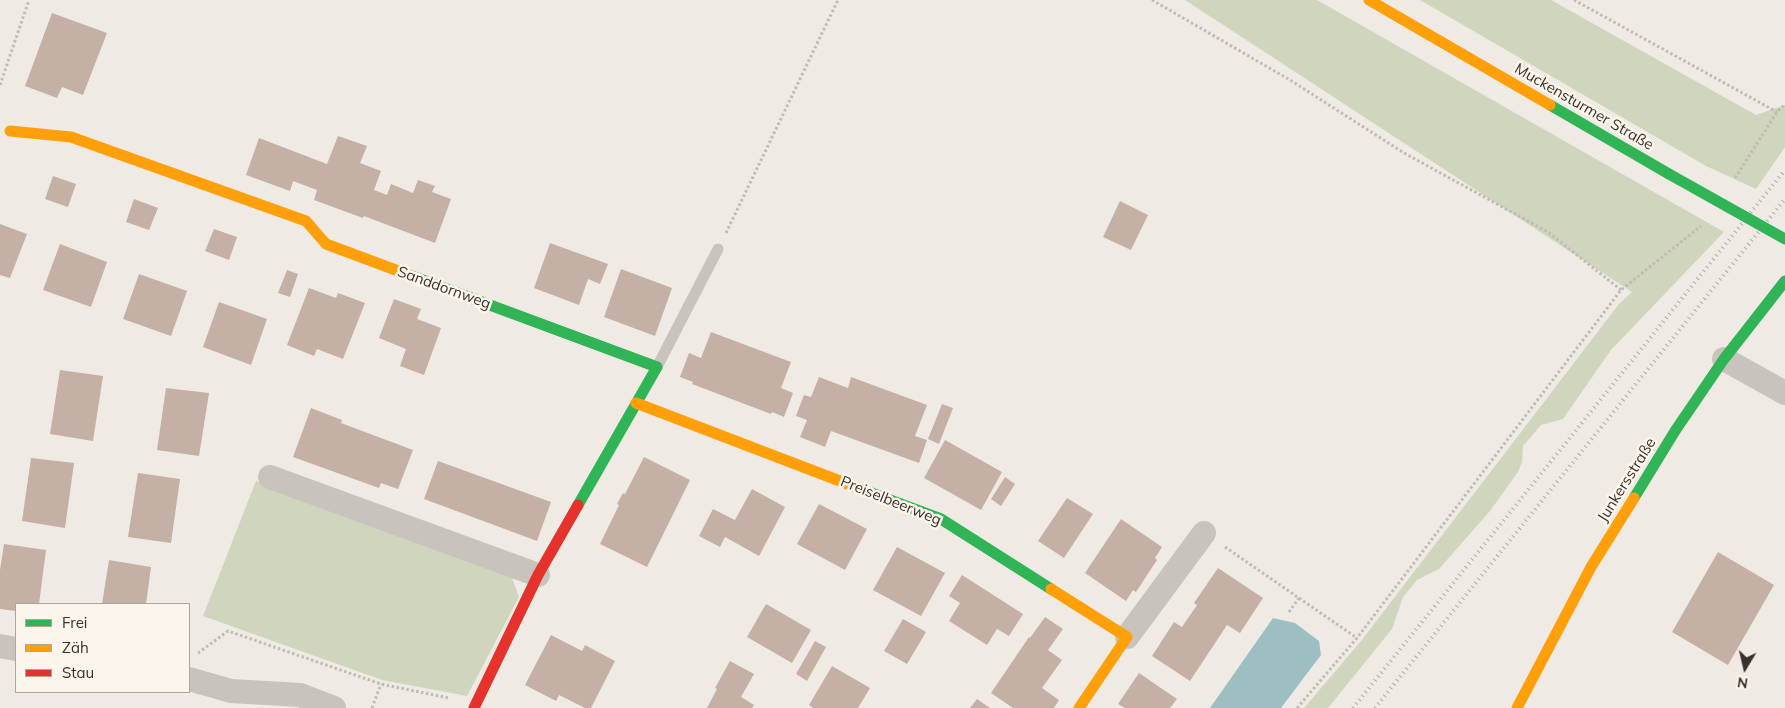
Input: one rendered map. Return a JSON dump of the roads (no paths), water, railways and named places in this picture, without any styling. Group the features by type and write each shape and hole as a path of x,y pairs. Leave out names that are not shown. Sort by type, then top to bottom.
{"street":[{"name":"Muckensturmer Straße","path":"1368,0 1785,239"},
{"name":"Sanddornweg","path":"10,130 70,137 306,221 326,244 657,367"},
{"name":"Junkersstraße","path":"1517,708 1591,568 1675,431 1724,359 1785,281"},
{"path":"1724,359 1785,392"},
{"path":"475,706 538,575 657,367"},
{"name":"Preiselbeerweg","path":"636,403 941,519 1127,637"},
{"path":"270,476 538,575"},
{"path":"1079,708 1127,637 1204,532"},
{"path":"0,646 15,648"},
{"path":"190,679 231,691 300,695 334,708"}],"lane":[{"path":"657,367 718,249"}],"water":[{"path":"1273,618 1295,623 1319,641 1321,655 1281,708 1210,708"}],"railway":[{"path":"1353,708 1785,170"},
{"path":"1375,708 1785,199"}]}
